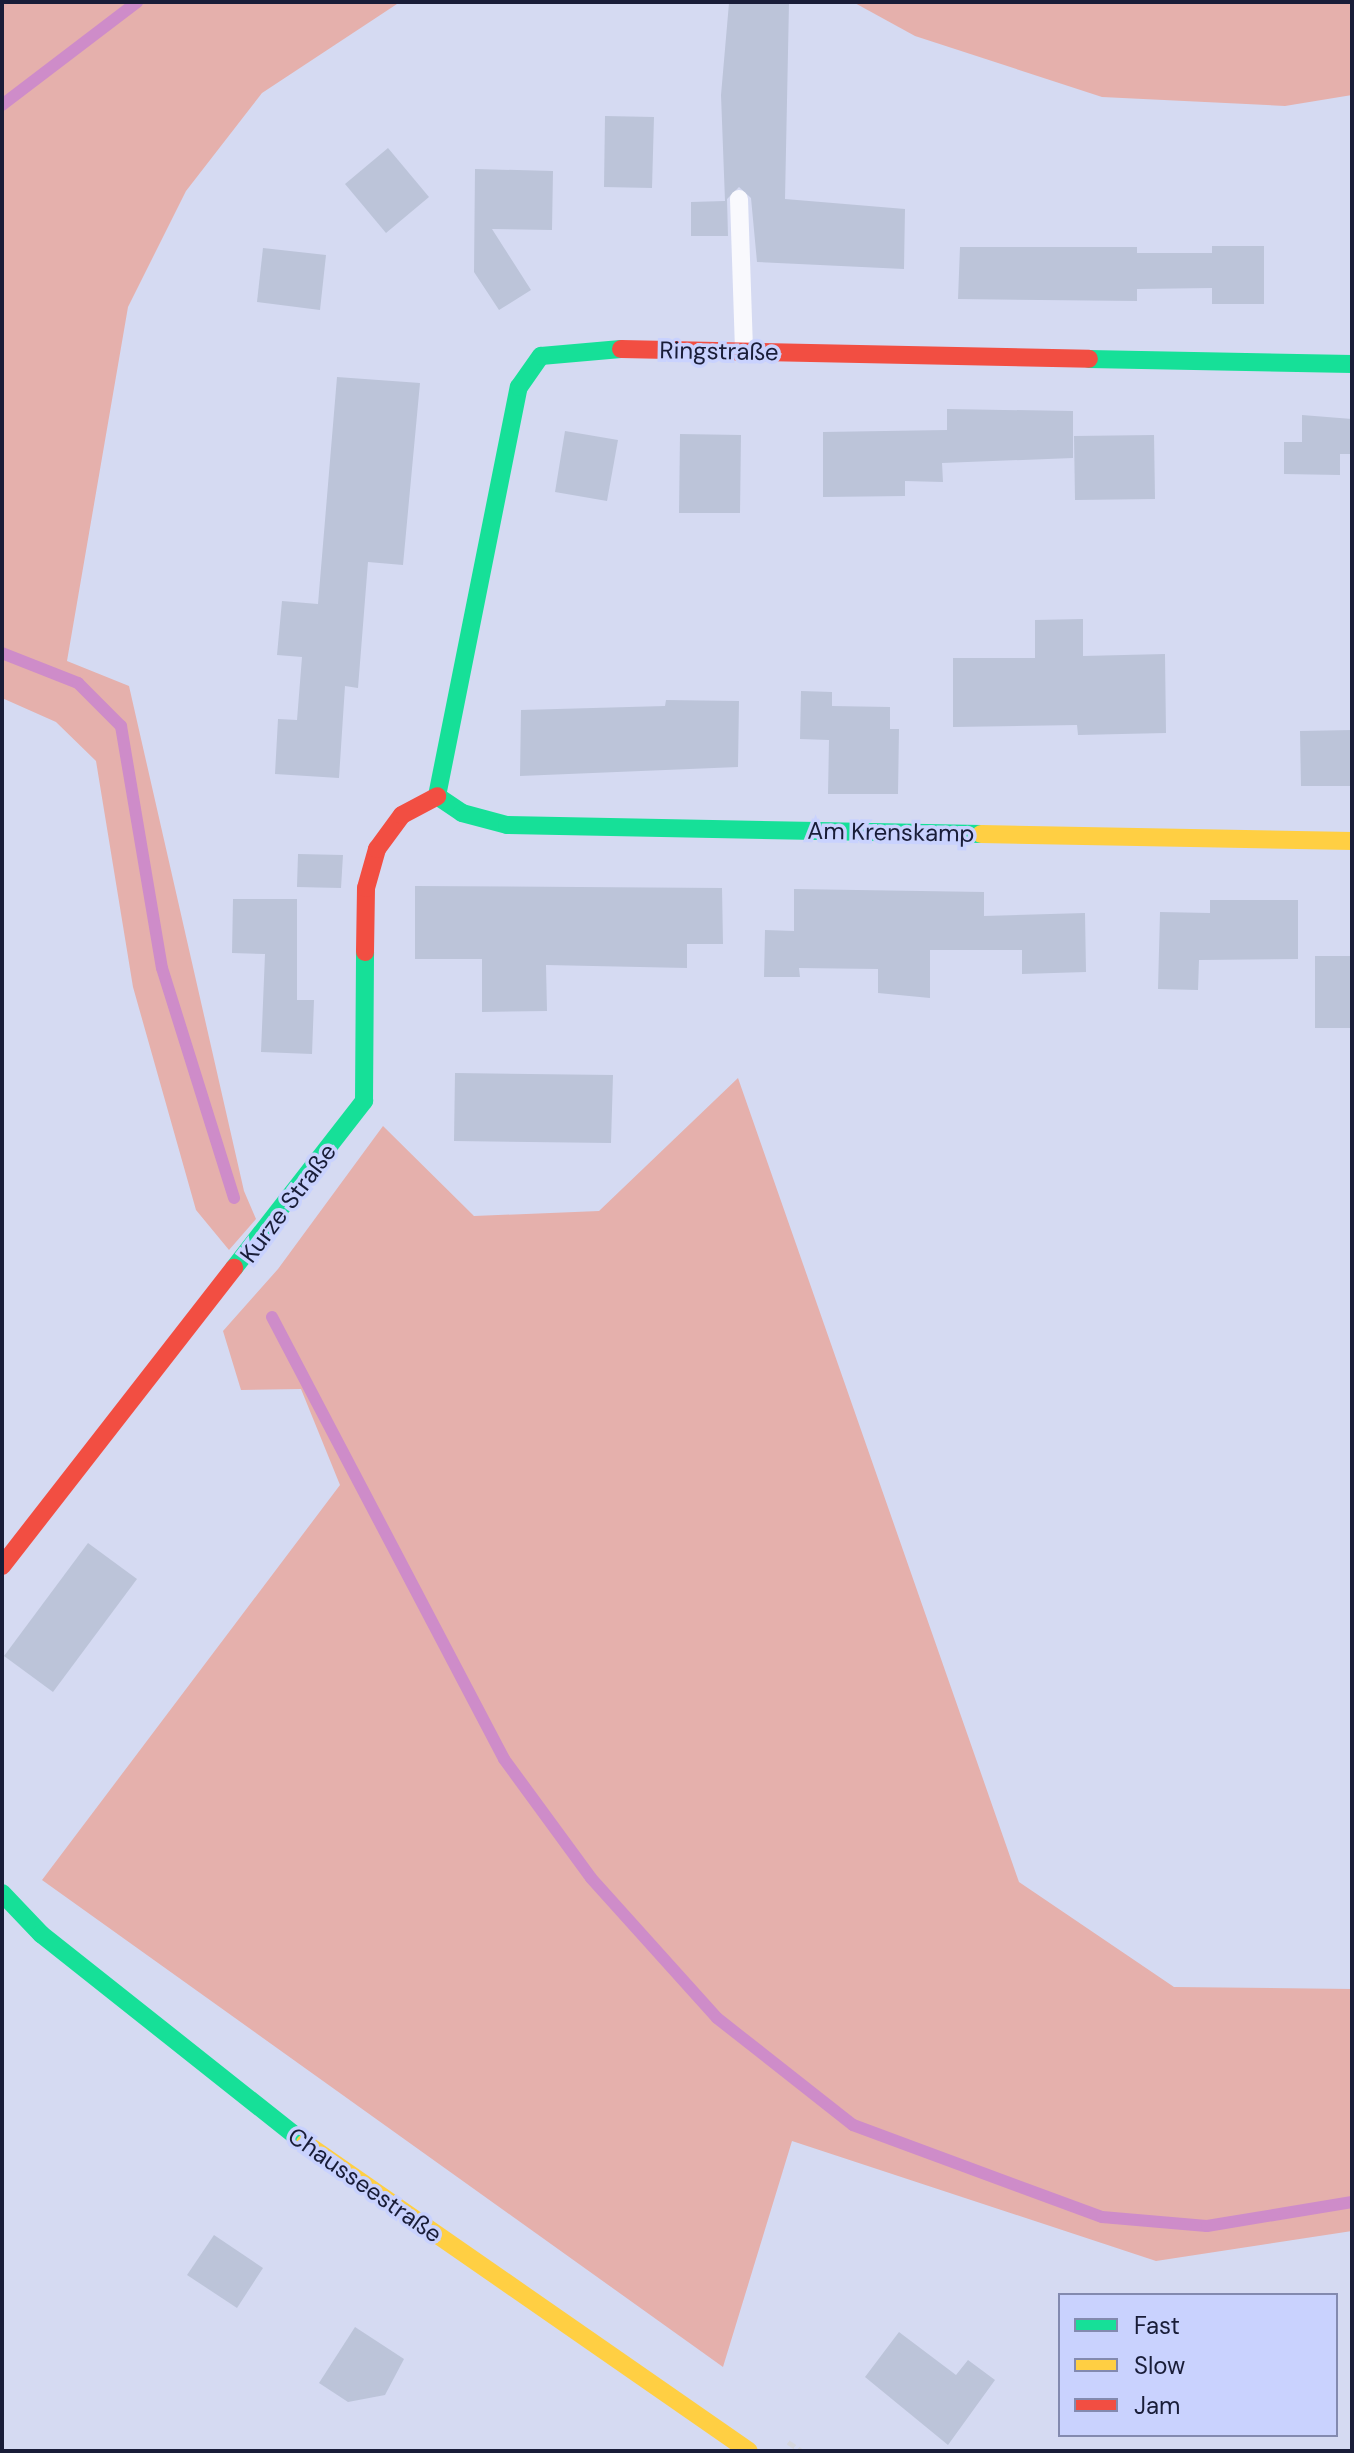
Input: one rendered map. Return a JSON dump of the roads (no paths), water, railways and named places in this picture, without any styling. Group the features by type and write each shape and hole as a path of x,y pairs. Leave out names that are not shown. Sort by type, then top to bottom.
{"street":[{"name":"Ringstraße","path":"437,796 519,387 541,356 582,349 1352,364"},
{"name":"Am Krenskamp","path":"437,796 462,813 507,825 1352,841"},
{"name":"Kurze Straße","path":"2,1566 364,1101 366,888 377,849 402,815 437,796"},
{"name":"Chausseestraße","path":"2,1893 41,1934 244,2101 749,2451"}],"lane":[{"path":"739,199 744,352"}],"waterway":[{"path":"2,105 137,2"},
{"path":"2,653 78,683 121,726 162,968 234,1198"},
{"path":"272,1317 504,1759 591,1878 717,2018 853,2125 1102,2217 1207,2226 1352,2202"}]}
